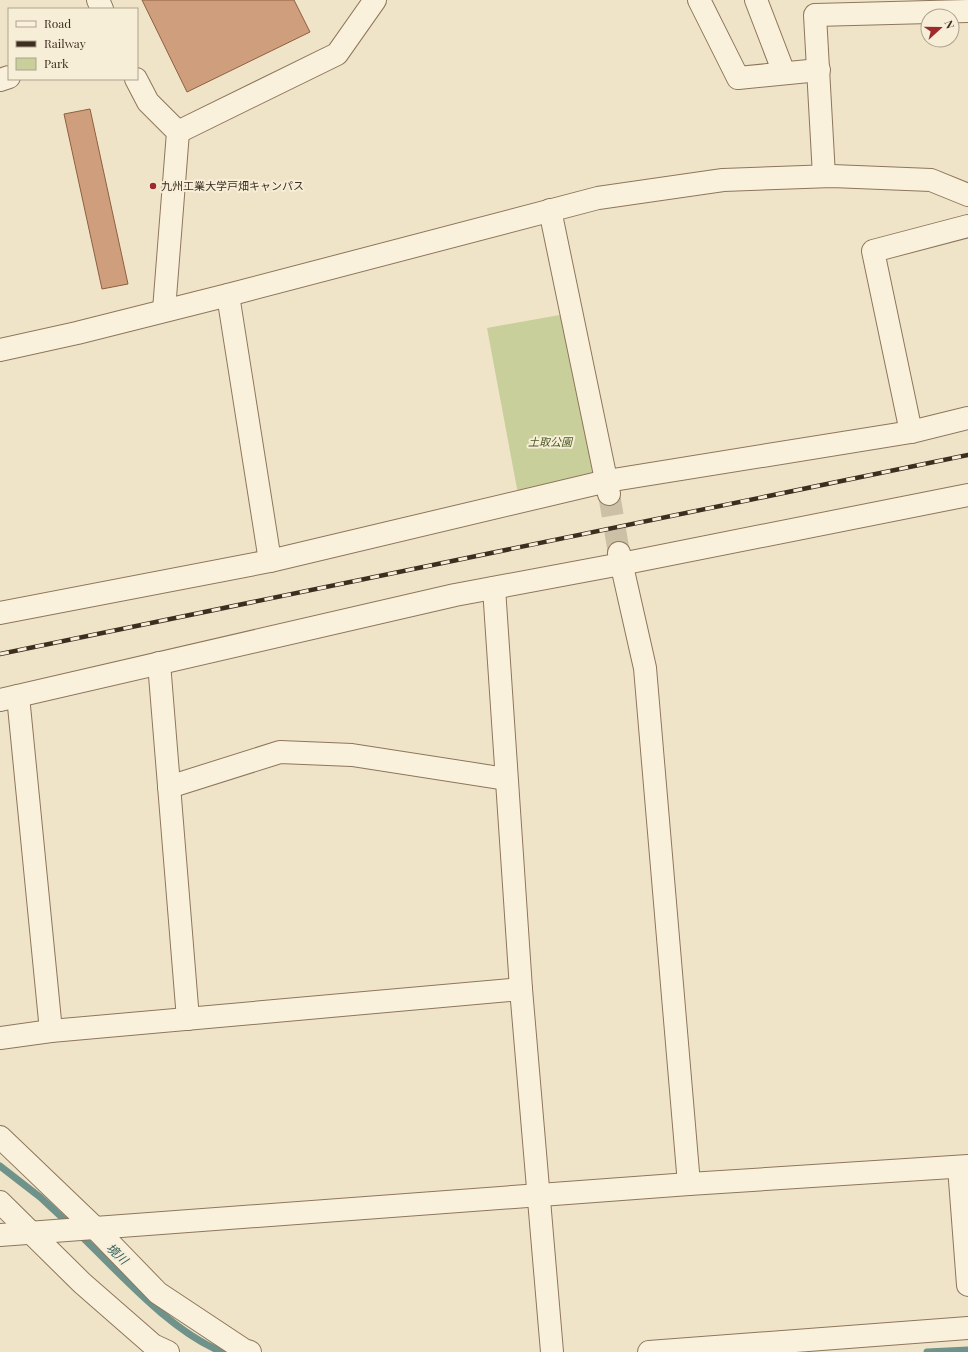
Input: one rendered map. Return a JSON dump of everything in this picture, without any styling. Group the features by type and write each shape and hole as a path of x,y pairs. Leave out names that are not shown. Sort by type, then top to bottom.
{"street":[{"path":"178,132 337,54 375,0"},
{"path":"699,0 738,78 819,70"},
{"path":"756,0 784,73"},
{"path":"824,176 815,15 968,11"},
{"path":"137,80 148,102 178,132 164,310"},
{"path":"0,350 77,333 228,295 598,198 723,180 824,176 931,180 968,195"},
{"path":"550,210 608,488"},
{"path":"911,432 873,251 968,226"},
{"path":"228,295 270,561"},
{"path":"0,613 270,561 608,488 911,432 968,418"},
{"path":"51,1031 9,698 455,595 494,588 620,559 968,495"},
{"path":"620,559 645,668 690,1184"},
{"path":"494,588 520,988 540,1195 552,1352"},
{"path":"159,663 188,1019"},
{"path":"169,787 280,752 352,755 506,779"},
{"path":"0,1038 51,1031 520,988"},
{"path":"0,1137 94,1227 158,1293 244,1350 250,1352"},
{"path":"0,1235 690,1184 963,1166 968,1285"},
{"path":"0,1202 40,1232 82,1283 158,1350"},
{"path":"649,1352 968,1328"}],"green space":[{"name":"土取公園","path":"565,314 599,477 518,494 487,328"}],"building":[{"path":"142,0 294,0 310,32 187,92"},
{"path":"90,109 128,284 102,289 64,114"}],"waterway":[{"name":"境川","path":"0,1166 40,1197 70,1225"},
{"name":"境川","path":"79,1234 146,1300 165,1316 183,1330 222,1352"},
{"name":"境川","path":"927,1352 968,1350"}],"tunnel":[{"path":"609,494 619,553"}],"railway":[{"path":"0,654 968,455"}],"place":[{"name":"九州工業大学戸畑キャンパス","path":"153,186"}]}
